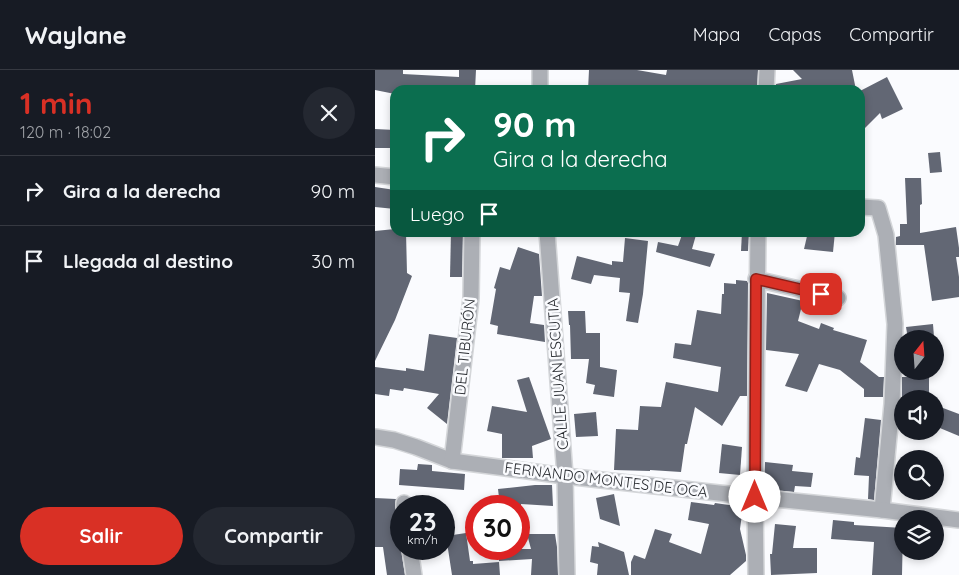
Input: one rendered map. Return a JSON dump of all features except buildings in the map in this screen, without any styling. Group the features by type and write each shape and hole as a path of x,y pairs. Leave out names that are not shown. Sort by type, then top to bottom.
{"street":[{"path":"539,70 540,85"},
{"path":"766,85 767,70"},
{"path":"375,175 390,176"},
{"path":"865,207 878,208 886,236 895,324 892,404 881,510"},
{"name":"DEL TIBURÓN","path":"452,461 471,298 472,237"},
{"name":"CALLE JUAN ESCUTIA","path":"547,237 565,476 567,575"},
{"path":"756,575 757,237"},
{"path":"756,279 838,298"},
{"name":"FERNANDO MONTES DE OCA","path":"375,437 393,440 452,461 565,476 959,520"},
{"path":"412,560 414,575"}],"route":[{"path":"755,497 756,279 821,294"}]}
